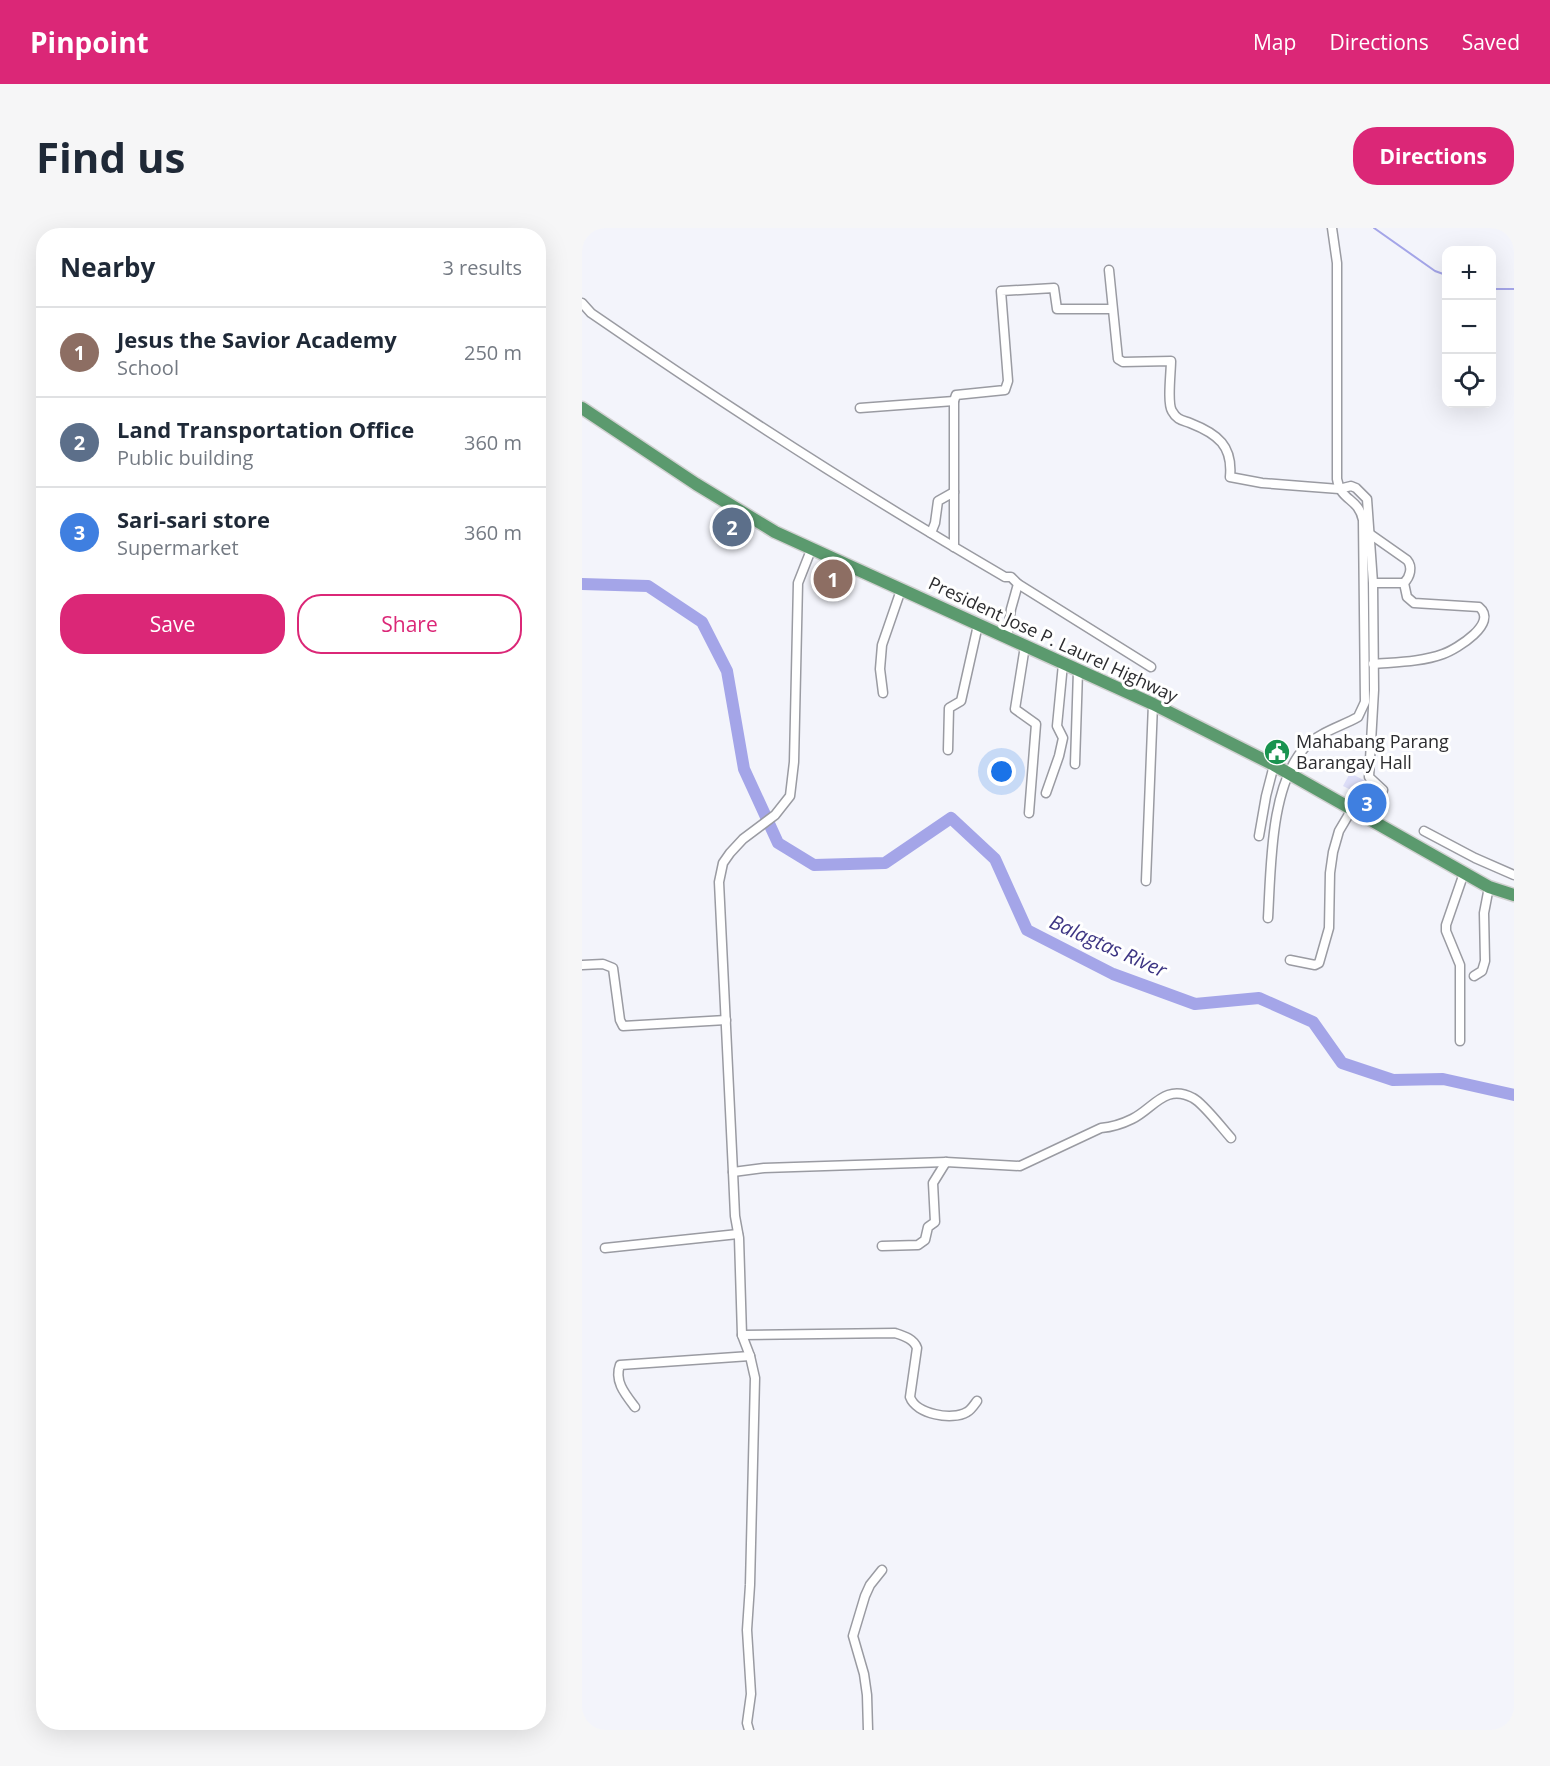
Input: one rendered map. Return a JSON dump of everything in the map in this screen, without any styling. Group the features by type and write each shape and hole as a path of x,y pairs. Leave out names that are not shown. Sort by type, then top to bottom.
{"highway":[{"name":"President Jose P. Laurel Highway","path":"582,408 743,514 811,550 1154,704 1274,765 1489,887 1514,895"}],"street":[{"path":"1268,918 1275,831 1282,789 1294,762 1306,746 1317,737 1358,717 1365,702 1363,520 1358,506 1339,489 1337,479 1335,350 1337,263 1333,232"},
{"path":"1109,270 1111,309 1118,359 1123,362 1171,361 1170,409 1179,420 1211,434 1227,447 1231,461 1230,477 1262,483 1339,489 1347,486 1356,488 1367,499 1373,583 1374,690 1369,777 1383,788 1383,795 1372,820"},
{"path":"954,547 954,401 956,395 1005,390 1008,381 1001,291 1054,288 1057,309 1111,309"},
{"path":"582,303 591,313 680,374 931,533 1005,577 1011,577 1018,584 1151,667"},
{"path":"860,408 954,401"},
{"path":"931,533 938,501 954,492"},
{"path":"1370,534 1410,563 1408,578 1404,583"},
{"path":"749,1730 747,1723 751,1694 747,1630 754,1378 750,1356 742,1335 719,882 723,863 730,853 743,839 775,815 790,796 798,583 811,550"},
{"path":"1373,583 1404,583"},
{"path":"1373,664 1411,661 1444,654 1471,637 1485,621 1484,612 1479,607 1410,602 1404,583"},
{"path":"1006,638 1018,584"},
{"path":"883,693 880,669 882,645 901,590"},
{"path":"948,750 950,708 961,701 978,625"},
{"path":"1025,646 1015,709 1036,724 1029,813"},
{"path":"1046,793 1064,738 1057,726 1063,664"},
{"path":"1075,764 1078,671"},
{"path":"1146,881 1154,704"},
{"path":"1258,836 1274,765"},
{"path":"1290,960 1315,965 1319,963 1329,928 1332,852 1339,831 1352,809"},
{"path":"1424,831 1465,853 1514,874"},
{"path":"1460,1041 1460,965 1446,931 1446,925 1464,873"},
{"path":"1474,976 1482,971 1485,961 1484,913 1489,887"},
{"path":"582,965 603,964 612,968 620,1020 623,1026 726,1020"},
{"path":"733,1172 764,1168 946,1162 1020,1166 1101,1128 1134,1118 1157,1100 1174,1093 1194,1098 1231,1138"},
{"path":"882,1246 918,1245 925,1240 928,1227 935,1222 933,1184 946,1162"},
{"path":"605,1248 738,1234"},
{"path":"742,1335 895,1333 903,1335 915,1344 916,1357 910,1397 911,1401 921,1410 935,1414 963,1414 969,1411 977,1401"},
{"path":"634,1407 621,1388 618,1377 620,1365 750,1356"},
{"path":"868,1730 864,1674 853,1636 865,1596 870,1585 882,1570"}],"shaded area":[{"path":"1350,773 1379,788 1373,801 1343,786"}],"waterway":[{"path":"1374,228 1442,274"},
{"path":"1496,289 1514,289"},
{"name":"Balagtas River","path":"582,584 648,586 702,622 727,671 744,769 778,843 814,865 885,863 951,818 995,859 1027,930 1113,974 1195,1004 1259,998 1313,1022 1342,1063 1393,1080 1443,1079 1514,1095"}],"place":[{"name":"Land Transportation Office","path":"732,527"},
{"name":"Jesus the Savior Academy","path":"833,579"},
{"name":"Mahabang Parang Barangay Hall","path":"1277,752"},
{"name":"Sari-sari store","path":"1367,803"}]}
